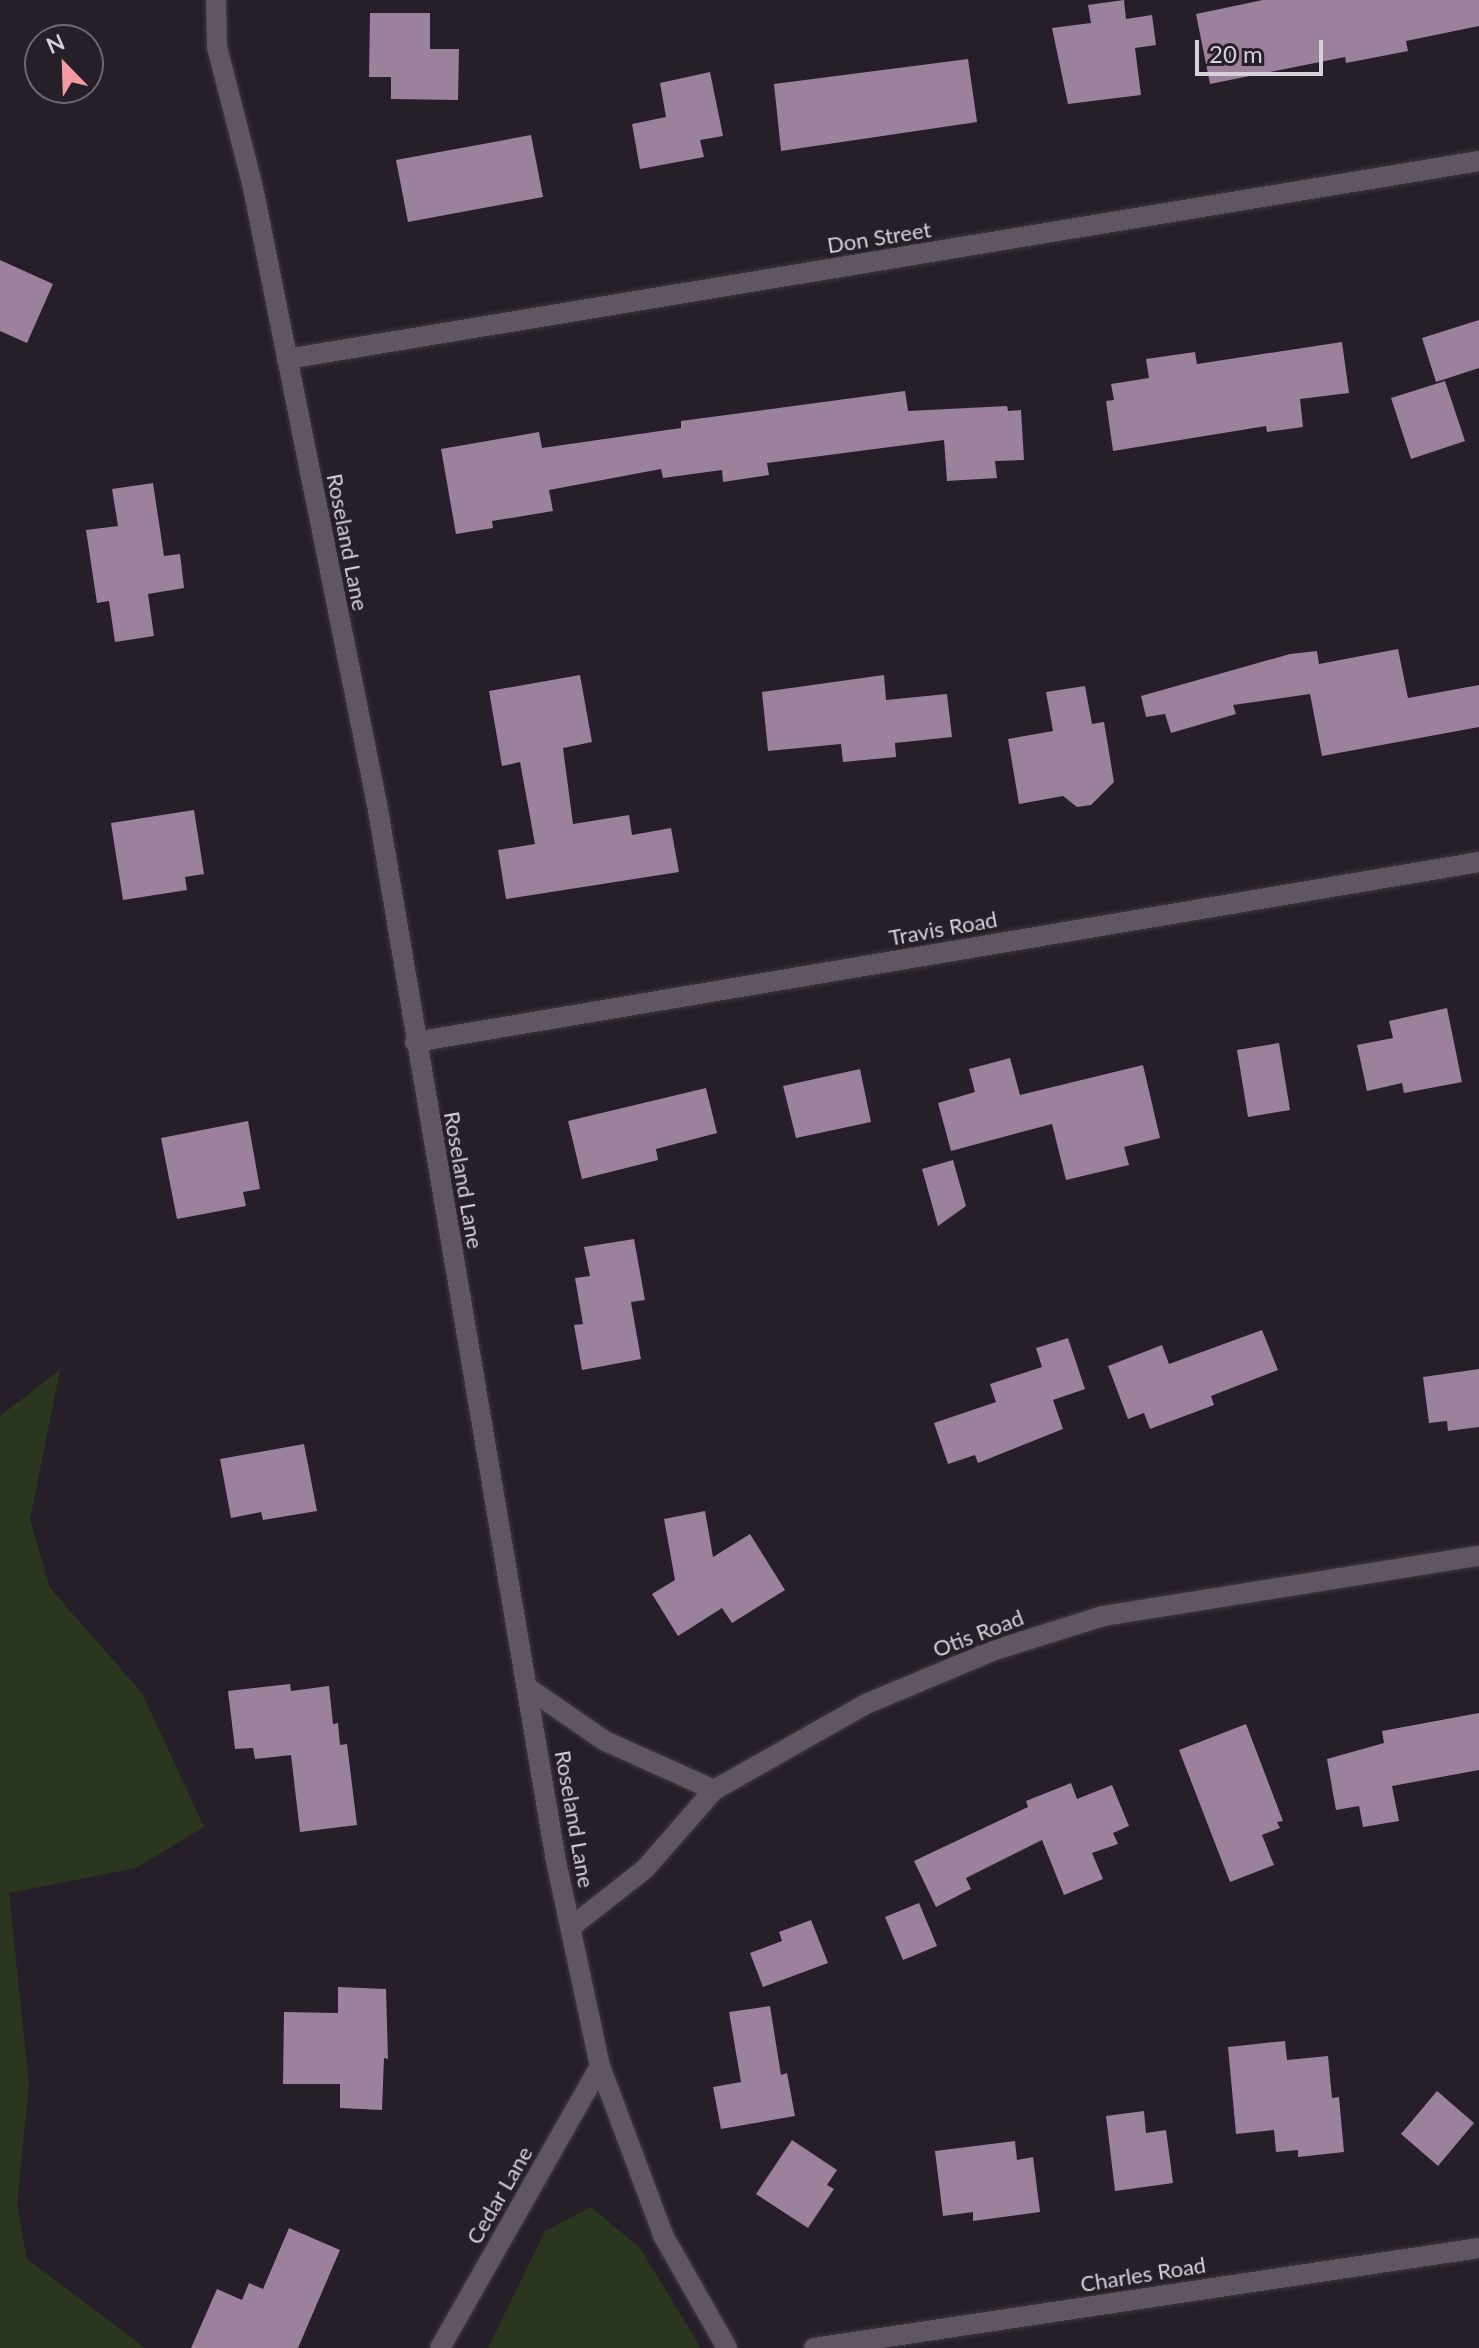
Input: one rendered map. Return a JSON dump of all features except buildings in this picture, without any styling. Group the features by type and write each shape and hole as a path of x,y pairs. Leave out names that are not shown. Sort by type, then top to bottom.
{"street":[{"name":"Roseland Lane","path":"216,0 217,47 252,183 377,804 415,1042 528,1688 571,1927 600,2066 664,2237 727,2348"},
{"name":"Don Street","path":"287,359 1479,161"},
{"name":"Travis Road","path":"415,1042 1479,862"},
{"name":"Otis Road","path":"571,1927 645,1869 714,1790 866,1704 992,1651 1103,1616 1479,1556"},
{"path":"528,1688 605,1741 714,1790"},
{"name":"Cedar Lane","path":"440,2348 600,2066"},
{"name":"Charles Road","path":"814,2348 1479,2248"}],"green space":[{"path":"60,1370 30,1520 50,1588 142,1693 204,1827 136,1868 9,1893 29,2085 17,2204 27,2259 145,2348 0,2348 0,1416"},
{"path":"591,2207 640,2248 701,2348 488,2348 545,2231"}]}
